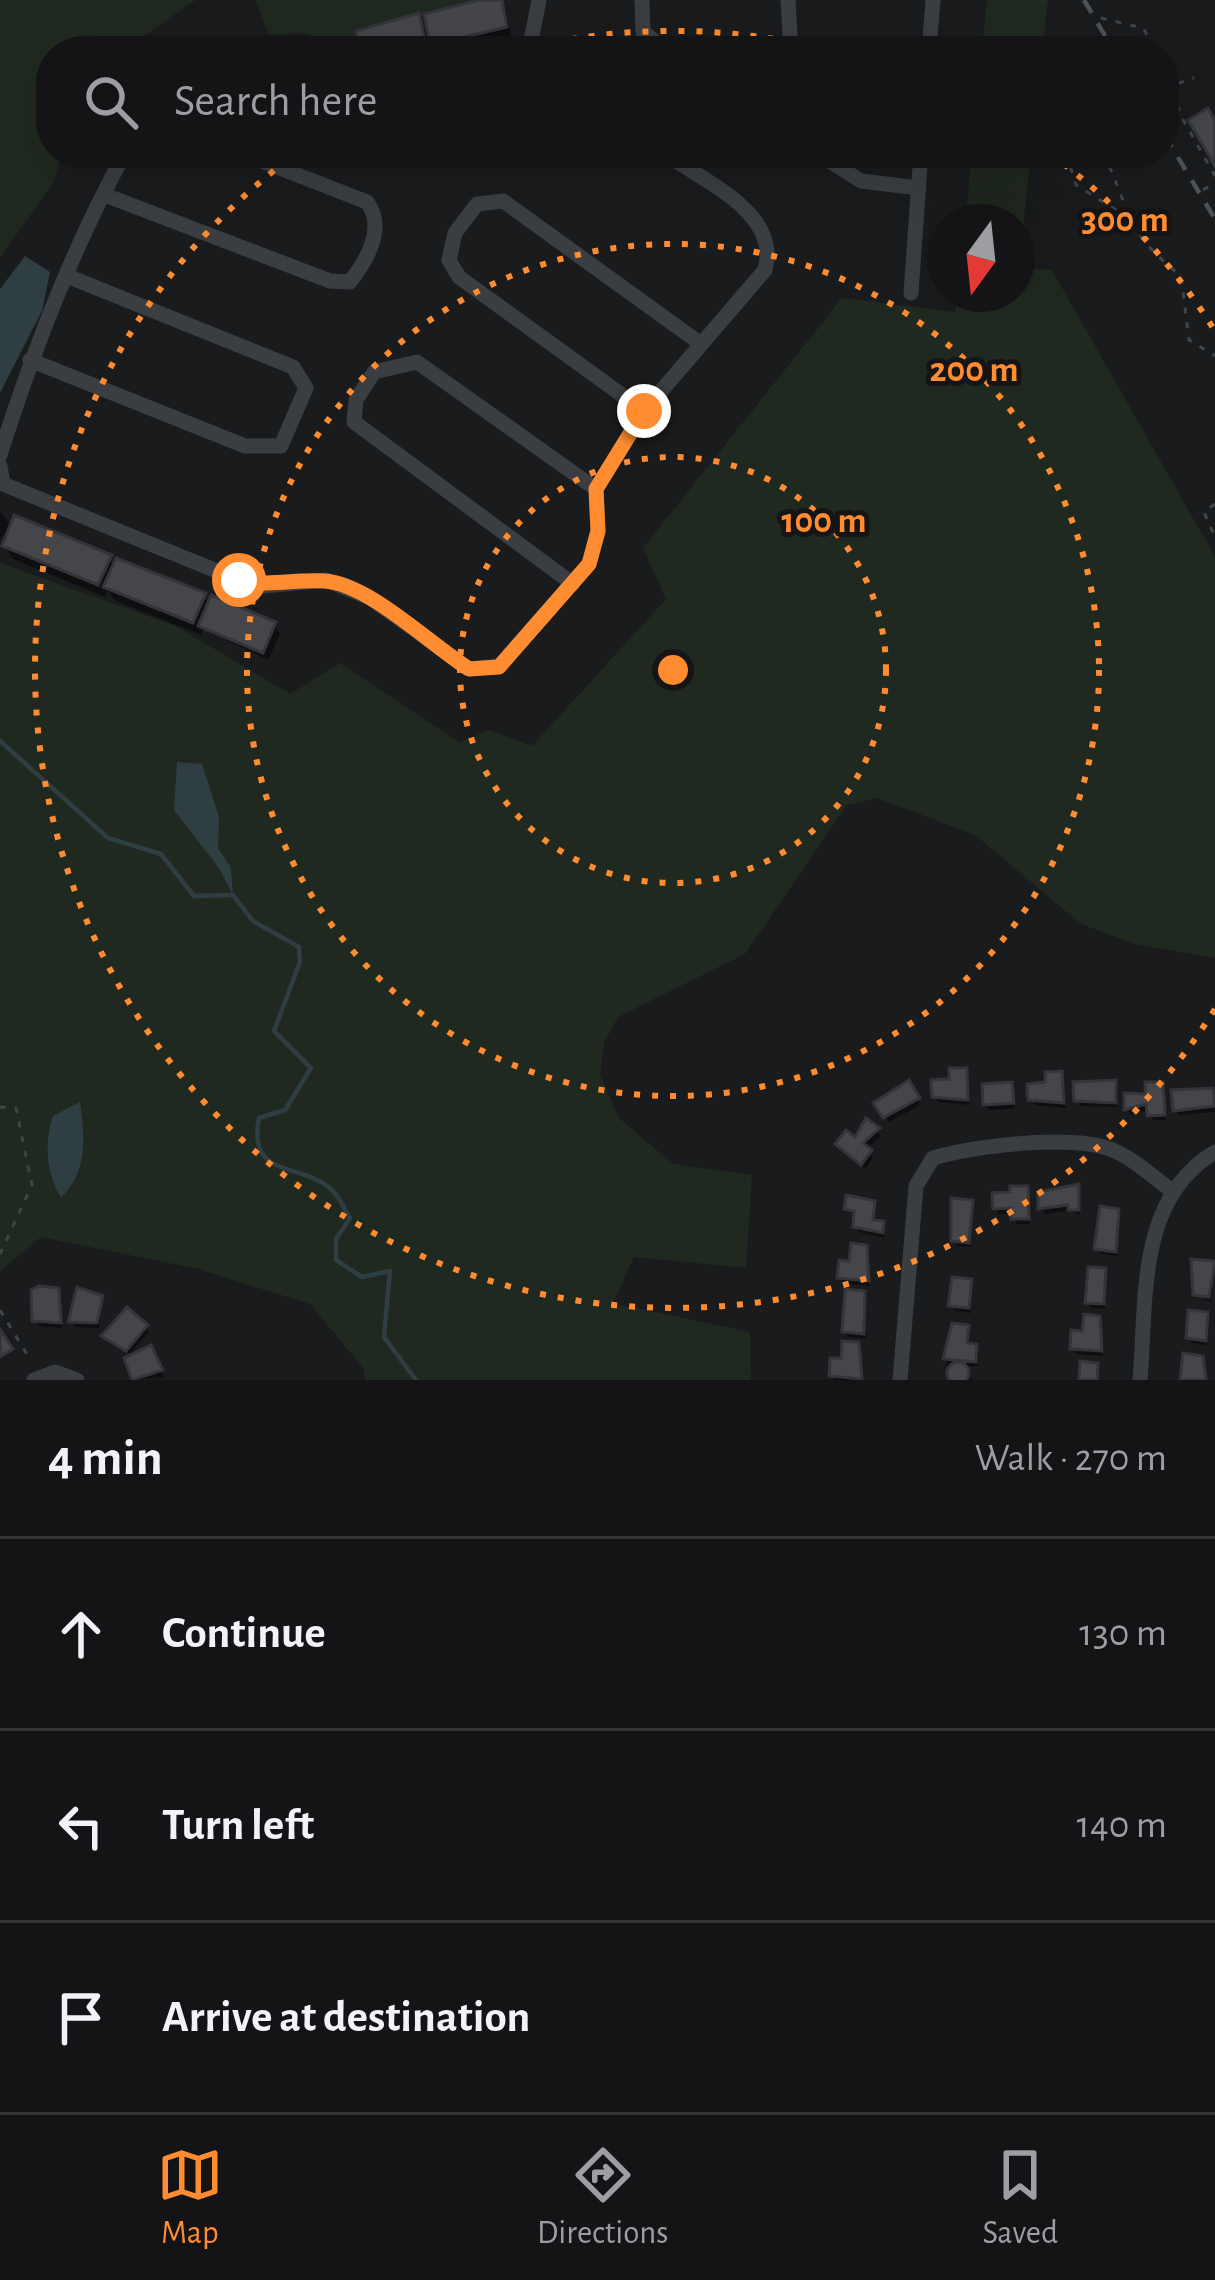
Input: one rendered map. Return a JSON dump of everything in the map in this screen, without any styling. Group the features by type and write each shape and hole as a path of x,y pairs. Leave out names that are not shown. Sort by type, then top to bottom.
{"street":[{"path":"532,36 539,0"},
{"path":"642,0 643,32 648,36"},
{"path":"788,0 790,36"},
{"path":"930,36 933,0"},
{"path":"0,455 31,360 118,168"},
{"path":"105,195 330,281 350,282 375,233 375,213 367,202 280,168"},
{"path":"0,466 4,484 136,540 264,586 326,580 370,598 469,669 499,667 589,564 598,531 596,489 644,411 765,270 771,250 764,225 685,168"},
{"path":"840,168 861,182 919,188"},
{"path":"911,293 920,168"},
{"path":"644,411 459,277 449,260 454,233 477,204 502,201 701,344"},
{"path":"31,360 244,446 281,446 306,388 293,367 67,277"},
{"path":"573,584 354,422 356,400 374,372 417,362 596,489"},
{"path":"900,1380 916,1186 933,1157 965,1149 1089,1144 1118,1152 1172,1191"},
{"path":"1140,1380 1152,1237 1172,1191 1215,1152"},
{"path":"34,1380 55,1372 76,1380"}],"path":[{"path":"1100,18 1143,28 1148,36"},
{"path":"1179,84 1194,78"},
{"path":"1179,106 1215,179 1203,190"},
{"path":"1071,168 1076,184 1094,200 1123,214"},
{"path":"1108,168 1123,214 1157,257 1180,276 1189,340 1215,356"},
{"path":"1215,504 1204,512 1215,536"},
{"path":"0,1107 16,1108 32,1185 0,1254"},
{"path":"0,1310 31,1361"}],"green space":[{"path":"0,0 195,0 145,36 36,36 36,168 58,168 53,184 0,257"},
{"path":"255,0 480,0 356,36 269,35"},
{"path":"987,0 1048,0 1044,36 983,36"},
{"path":"970,168 1029,168 1026,204 967,204"},
{"path":"1035,268 1052,270 1215,557 1215,958 1135,944 1081,924 975,835 877,798 847,805 745,954 618,1017 604,1043 600,1075 619,1118 673,1164 752,1175 746,1268 634,1257 613,1303 750,1332 751,1380 365,1380 364,1369 310,1304 198,1269 41,1237 0,1271 0,563 176,626 290,694 340,663 460,743 489,730 532,746 666,599 643,548 842,298 927,312 1035,312"}],"shaded area":[{"path":"25,256 50,272 42,311 0,393 0,289"},
{"path":"177,762 202,764 219,817 218,848 231,868 233,895 219,868 174,810"},
{"path":"80,1102 80,1165 61,1197 50,1168 50,1126 53,1116"}],"building":[{"path":"479,0 502,0 507,27 468,36 428,36 424,14"},
{"path":"419,13 424,36 357,36 356,31"},
{"path":"1208,108 1215,121 1215,166 1188,120"},
{"path":"14,515 112,555 98,585 2,546"},
{"path":"116,558 206,593 193,623 103,587"},
{"path":"211,595 276,622 263,653 198,626"},
{"path":"949,1068 967,1068 968,1100 932,1097 931,1080 949,1079"},
{"path":"1062,1071 1064,1103 1028,1100 1027,1084 1045,1082 1045,1072"},
{"path":"909,1080 920,1098 883,1118 873,1103"},
{"path":"1116,1080 1116,1103 1074,1101 1073,1082"},
{"path":"1012,1082 1014,1103 983,1105 982,1084"},
{"path":"1145,1082 1163,1082 1165,1115 1147,1116 1146,1104 1124,1110 1124,1093 1145,1094"},
{"path":"1213,1088 1215,1106 1173,1111 1171,1090"},
{"path":"866,1118 880,1128 863,1143 872,1150 861,1165 835,1144 846,1130 855,1137"},
{"path":"1079,1184 1079,1210 1068,1210 1068,1205 1038,1209 1038,1192"},
{"path":"1010,1186 1028,1186 1029,1219 1011,1219 1011,1208 993,1209 992,1193 1010,1192"},
{"path":"846,1195 875,1201 873,1220 884,1221 883,1233 853,1227 854,1211 844,1209"},
{"path":"951,1198 973,1200 969,1243 951,1241"},
{"path":"1100,1206 1119,1209 1116,1252 1094,1249"},
{"path":"851,1243 867,1245 869,1281 837,1278 839,1260 849,1261"},
{"path":"1191,1259 1215,1261 1209,1297 1193,1295"},
{"path":"1088,1267 1106,1268 1104,1304 1085,1303"},
{"path":"952,1277 972,1279 969,1308 948,1306"},
{"path":"77,1287 103,1296 97,1323 68,1322"},
{"path":"59,1288 61,1323 32,1321 31,1290"},
{"path":"845,1289 865,1291 864,1334 842,1332"},
{"path":"127,1307 148,1325 126,1351 101,1336"},
{"path":"1188,1310 1208,1312 1206,1341 1186,1338"},
{"path":"1084,1314 1100,1316 1102,1351 1070,1349 1071,1330 1082,1331"},
{"path":"952,1323 969,1325 967,1343 977,1344 976,1362 943,1359"},
{"path":"0,1329 13,1349 0,1357"},
{"path":"842,1341 859,1342 862,1379 829,1376 830,1358 841,1358"},
{"path":"151,1345 163,1370 132,1380 124,1358"},
{"path":"1183,1353 1203,1356 1206,1380 1180,1380"},
{"path":"1080,1361 1098,1363 1097,1380 1079,1380"},
{"path":"950,1365 966,1365 966,1380 950,1380"}],"waterway":[{"path":"0,741 108,838 161,854 194,896 233,895 253,921 299,947 300,962 274,1031 311,1068 285,1110 259,1118 257,1138 269,1161 322,1183 338,1198 350,1218 336,1239 336,1260 362,1277 390,1271 384,1337 416,1380"}],"railway":[{"path":"1084,0 1105,36"},
{"path":"1179,159 1215,219"}],"route":[{"path":"239,580 264,586 326,580 370,598 469,669 499,667 589,564 598,531 596,489 644,411"}]}
